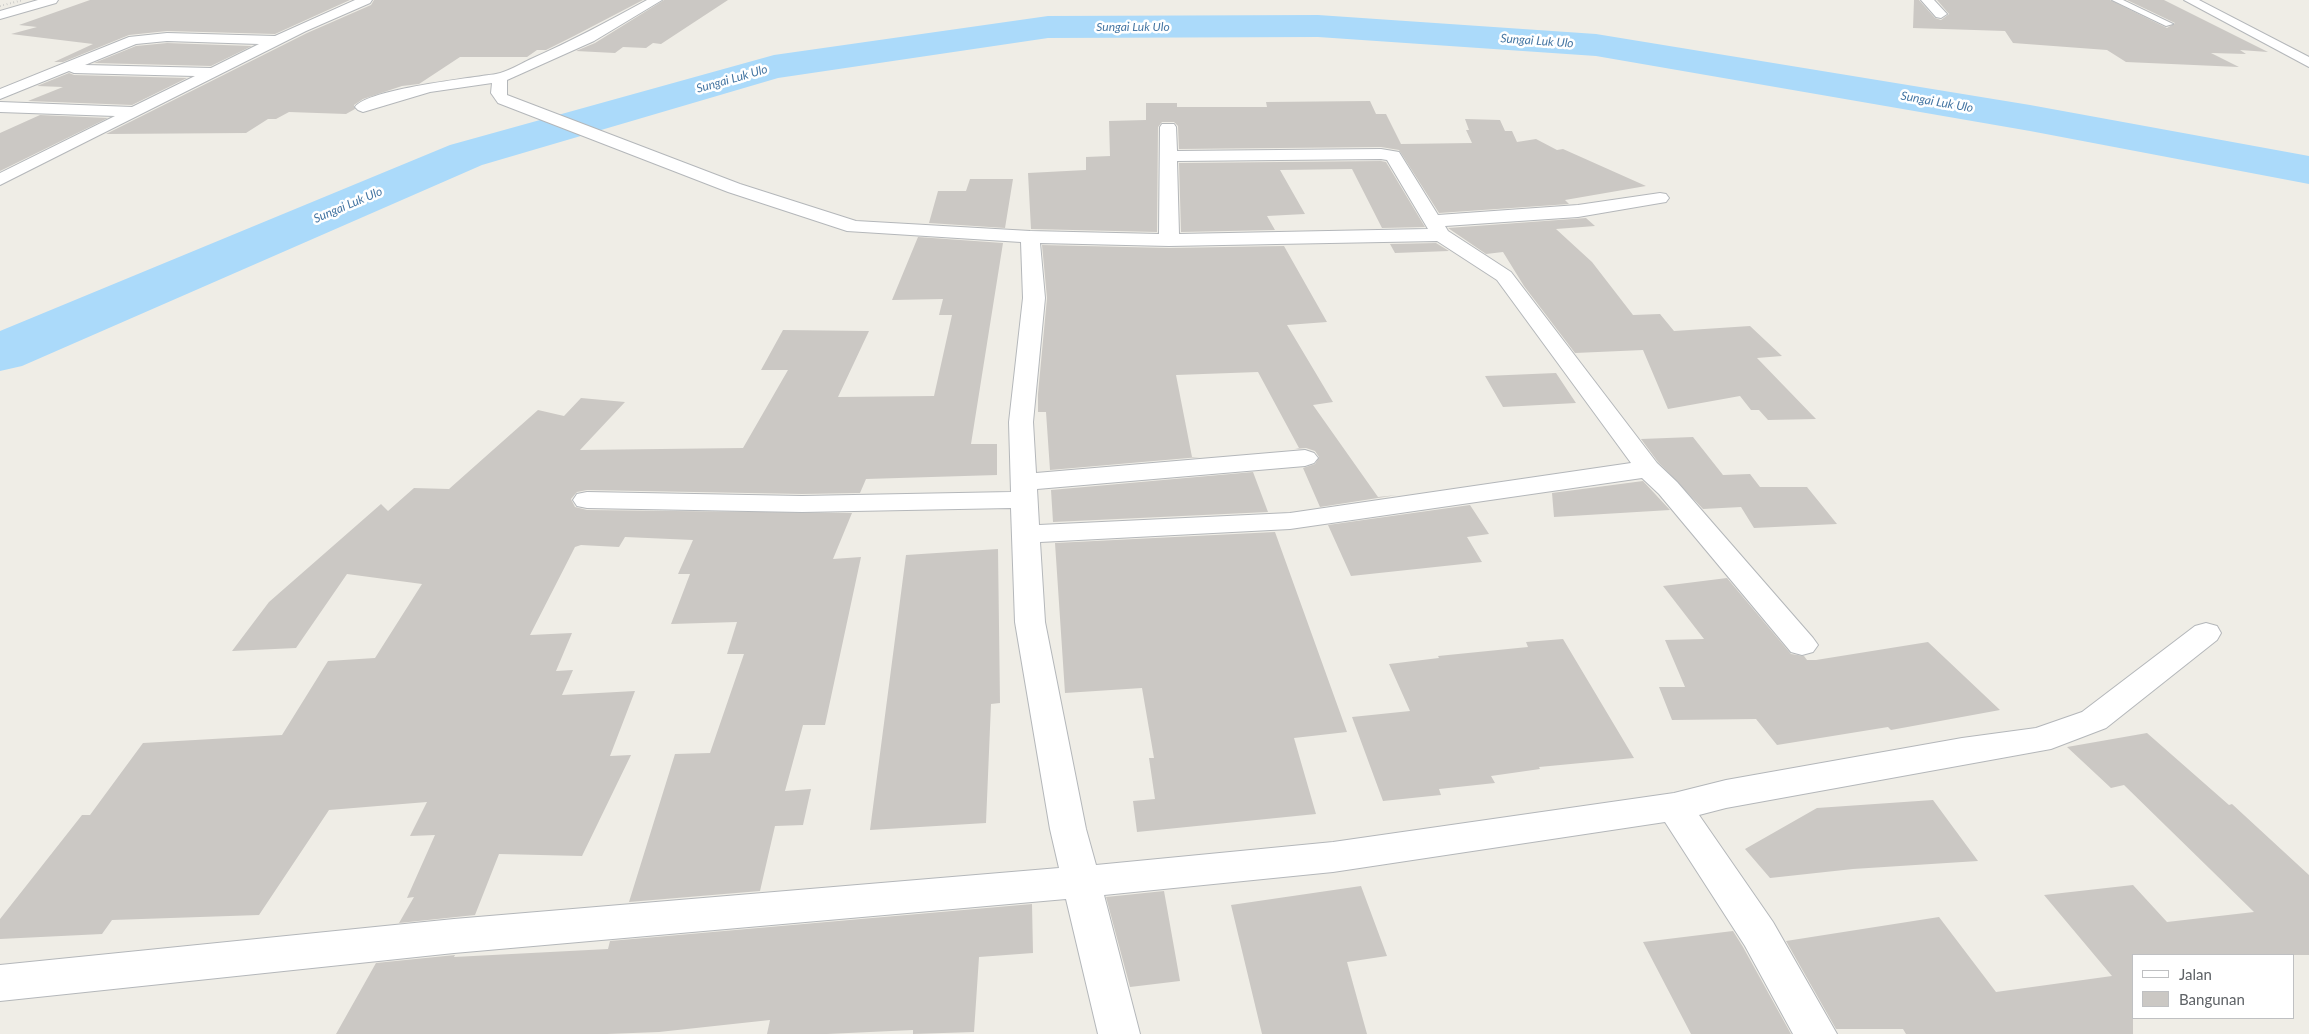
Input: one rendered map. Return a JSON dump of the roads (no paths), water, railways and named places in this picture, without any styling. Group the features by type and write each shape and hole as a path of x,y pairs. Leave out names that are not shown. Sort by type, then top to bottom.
{"street":[{"path":"0,15 52,0"},
{"path":"0,180 278,40 366,0"},
{"path":"363,108 396,94 430,86 500,78 589,38 656,0"},
{"path":"1927,0 1941,14"},
{"path":"2190,0 2309,63"},
{"path":"0,94 126,43 154,37 278,40"},
{"path":"63,68 215,72"},
{"path":"500,78 498,91 503,100 734,188 847,225 868,229 1030,237 1170,240 1437,228 1578,211 1660,198"},
{"path":"0,107 137,112"},
{"path":"1168,127 1170,240"},
{"path":"1168,156 1388,154 1397,159 1437,228 1504,276 1648,470 1668,488 1802,645"},
{"path":"1030,237 1034,298 1021,422 1030,622 1068,829 1118,1034"},
{"path":"586,500 802,504 1024,491 1305,458"},
{"path":"1026,534 1290,521 1506,488 1648,470"},
{"path":"0,984 454,936 1081,882 1333,857 1674,807 1726,794 1962,751 2038,740 2094,720 2206,633"},
{"path":"1674,807 1759,934 1816,1034"}],"lane":[{"path":"2116,0 2169,24"}],"waterway":[{"name":"Sungai Luk Ulo","path":"0,353 466,155 774,67 1048,27 1318,26 1596,45 2030,118 2309,170"}],"railway":[{"path":"0,6 23,0"}]}
